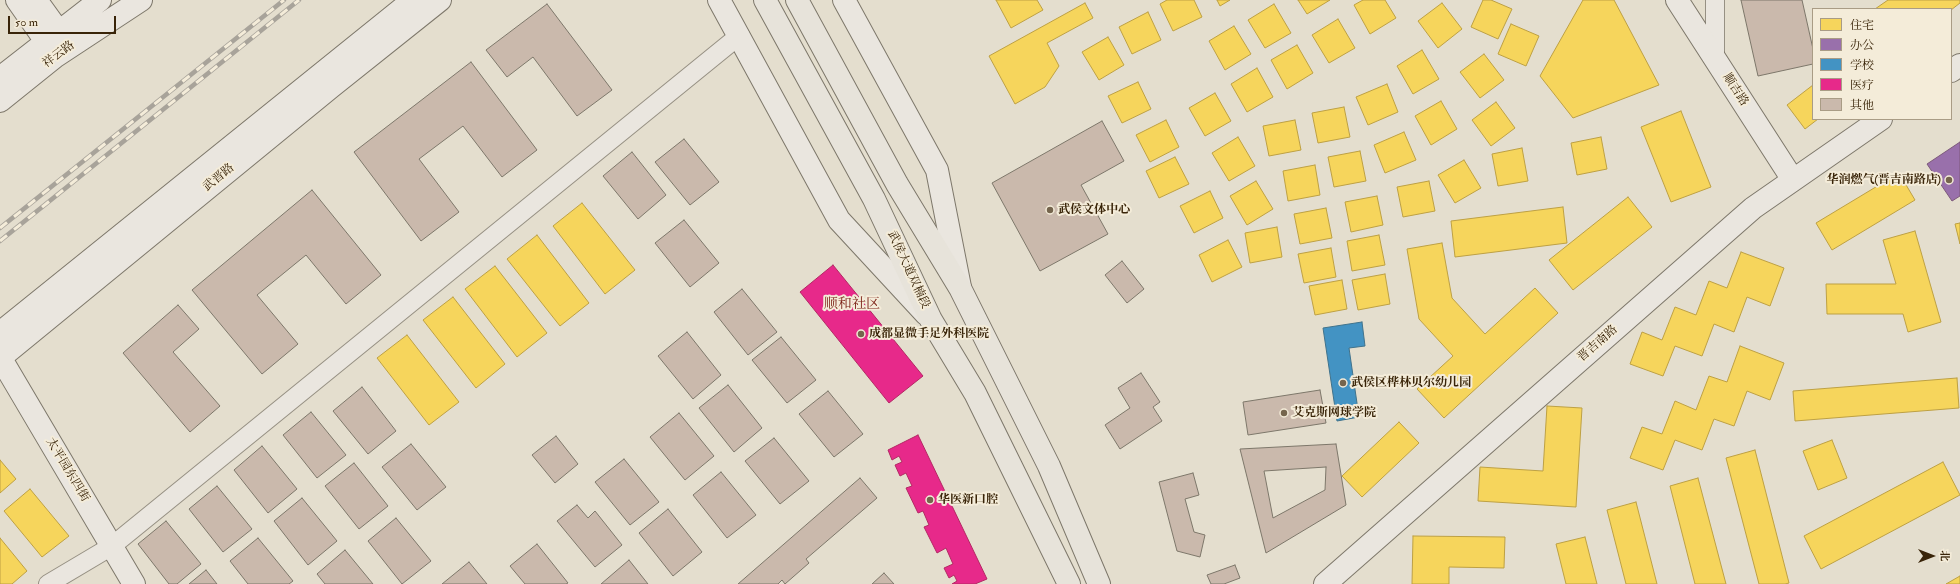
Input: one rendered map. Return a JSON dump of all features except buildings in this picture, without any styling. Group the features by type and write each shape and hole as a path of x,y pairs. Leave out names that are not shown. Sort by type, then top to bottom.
{"main road":[{"name":"武侯大道双楠段","path":"766,0 874,199 931,320 975,393 1069,584"},
{"path":"797,0 897,184 960,288 1049,466 1099,584"}],"street":[{"path":"17,0 57,44"},
{"path":"36,0 57,44"},
{"name":"祥云路","path":"0,102 100,0"},
{"name":"祥云路","path":"0,78 57,44 141,0"},
{"name":"武晋路","path":"0,333 413,0"},
{"name":"武晋路","path":"0,358 331,87 440,0"},
{"path":"719,0 740,35 839,220 931,320"},
{"path":"844,0 937,170 960,288"},
{"name":"顺吉路","path":"1677,0 1793,180"},
{"path":"1715,0 1715,60"},
{"path":"48,584 112,546 740,35"},
{"name":"晋吉南路","path":"1325,584 1753,208 1880,120"},
{"name":"太平园东四街","path":"0,358 134,584"},
{"path":"1053,552 1063,584"},
{"path":"1087,556 1105,584"}],"railway":[{"path":"0,228 284,0"},
{"path":"0,241 299,0"}],"place":[{"name":"华润燃气(晋吉南路店)","path":"1949,180"},
{"name":"武侯文体中心","path":"1050,210"},
{"name":"成都显微手足外科医院","path":"861,334"},
{"name":"武侯区桦林贝尔幼儿园","path":"1343,383"},
{"name":"艾克斯网球学院","path":"1284,413"},
{"name":"华医新口腔","path":"930,500"}],"district":[{"name":"顺和社区","path":"852,305"}]}
